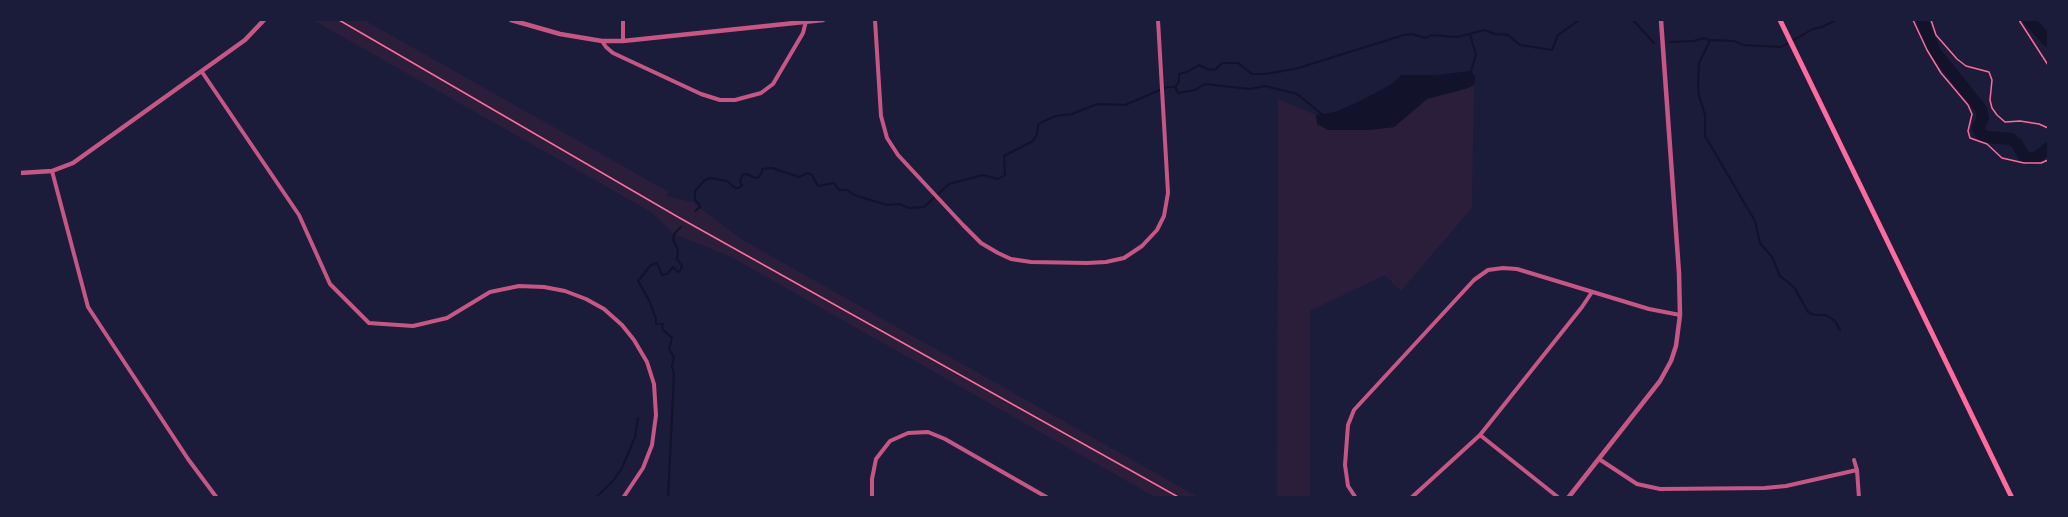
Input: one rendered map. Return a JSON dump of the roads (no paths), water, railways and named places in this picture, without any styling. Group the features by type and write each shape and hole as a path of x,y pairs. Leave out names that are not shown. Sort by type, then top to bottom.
{"main road":[{"path":"1779,20 2012,498"}],"street":[{"path":"20,172 52,171 73,163 245,40 264,20"},
{"path":"511,20 560,34 602,41 623,41 824,20"},
{"path":"623,20 623,41"},
{"path":"875,20 881,114 887,138 898,155 981,243 998,254 1031,262 1087,263 1124,258 1142,246 1157,230 1164,216 1168,193 1158,20"},
{"path":"1568,498 1660,381 1676,346 1680,315 1677,236 1660,20"},
{"path":"602,41 613,53 701,94 720,100 735,100 761,93 773,84 803,33 806,21"},
{"path":"202,72 299,215 330,284 369,323 413,326 447,318 490,292 519,286 544,286 586,299 604,309 622,325 634,340 646,362 654,384 656,415 652,445 643,468 623,498"},
{"path":"52,171 88,307 188,459 217,498"},
{"path":"1356,498 1348,486 1346,465 1348,425 1354,410 1474,280 1488,270 1517,269 1648,309 1680,315"},
{"path":"1411,498 1480,435 1592,292"},
{"path":"872,498 872,479 876,459 890,441 908,433 928,432 945,439 1048,498"},
{"path":"1480,435 1559,498"},
{"path":"1599,459 1637,484 1660,489 1786,486 1857,470"},
{"path":"1854,460 1859,498"}],"waterway":[{"path":"695,211 700,207 695,200 695,191 705,180 711,178 727,181 735,188 739,188 742,185 740,182 742,175 747,174 755,178 759,177 762,169 772,168 799,177 808,173 812,175 818,186 834,183 839,190 847,190 854,195 887,205 900,204 909,208 924,207 949,184 983,175 998,179 1005,175 1004,156 1033,141 1038,125 1042,122 1097,104 1125,105 1167,87 1175,87 1179,81 1179,74 1199,65 1215,70 1222,63 1238,63 1252,74 1265,74 1295,69 1404,35 1412,34 1426,38 1431,35 1458,37 1484,30 1508,35 1520,45 1552,50 1558,35 1579,20"},
{"path":"1633,20 1654,43"},
{"path":"1836,20 1813,29 1781,47 1710,40 1699,63 1698,85 1705,115 1705,136 1755,221 1760,243 1772,257 1780,276 1794,287 1808,312 1814,315 1826,315 1835,321 1840,330"},
{"path":"1922,20 1935,52 1981,109 1983,118 1978,128 1981,135 2011,139 2029,159 2036,158 2048,148"},
{"path":"2029,20 2048,41"},
{"path":"1470,34 1476,55 1471,71"},
{"path":"1670,42 1694,41 1704,38 1708,40"},
{"path":"1175,87 1178,93 1195,90 1205,84 1250,89 1265,86 1297,94 1323,115"},
{"path":"668,498 674,375 672,366 674,357 669,349 672,338 662,329 663,324 656,324 649,300 638,281 651,265 657,263 662,275 667,274 673,267 678,272 681,269 682,266 677,259 678,250 673,239 681,227"},
{"path":"595,498 613,481 622,468 635,437 638,418"}]}
